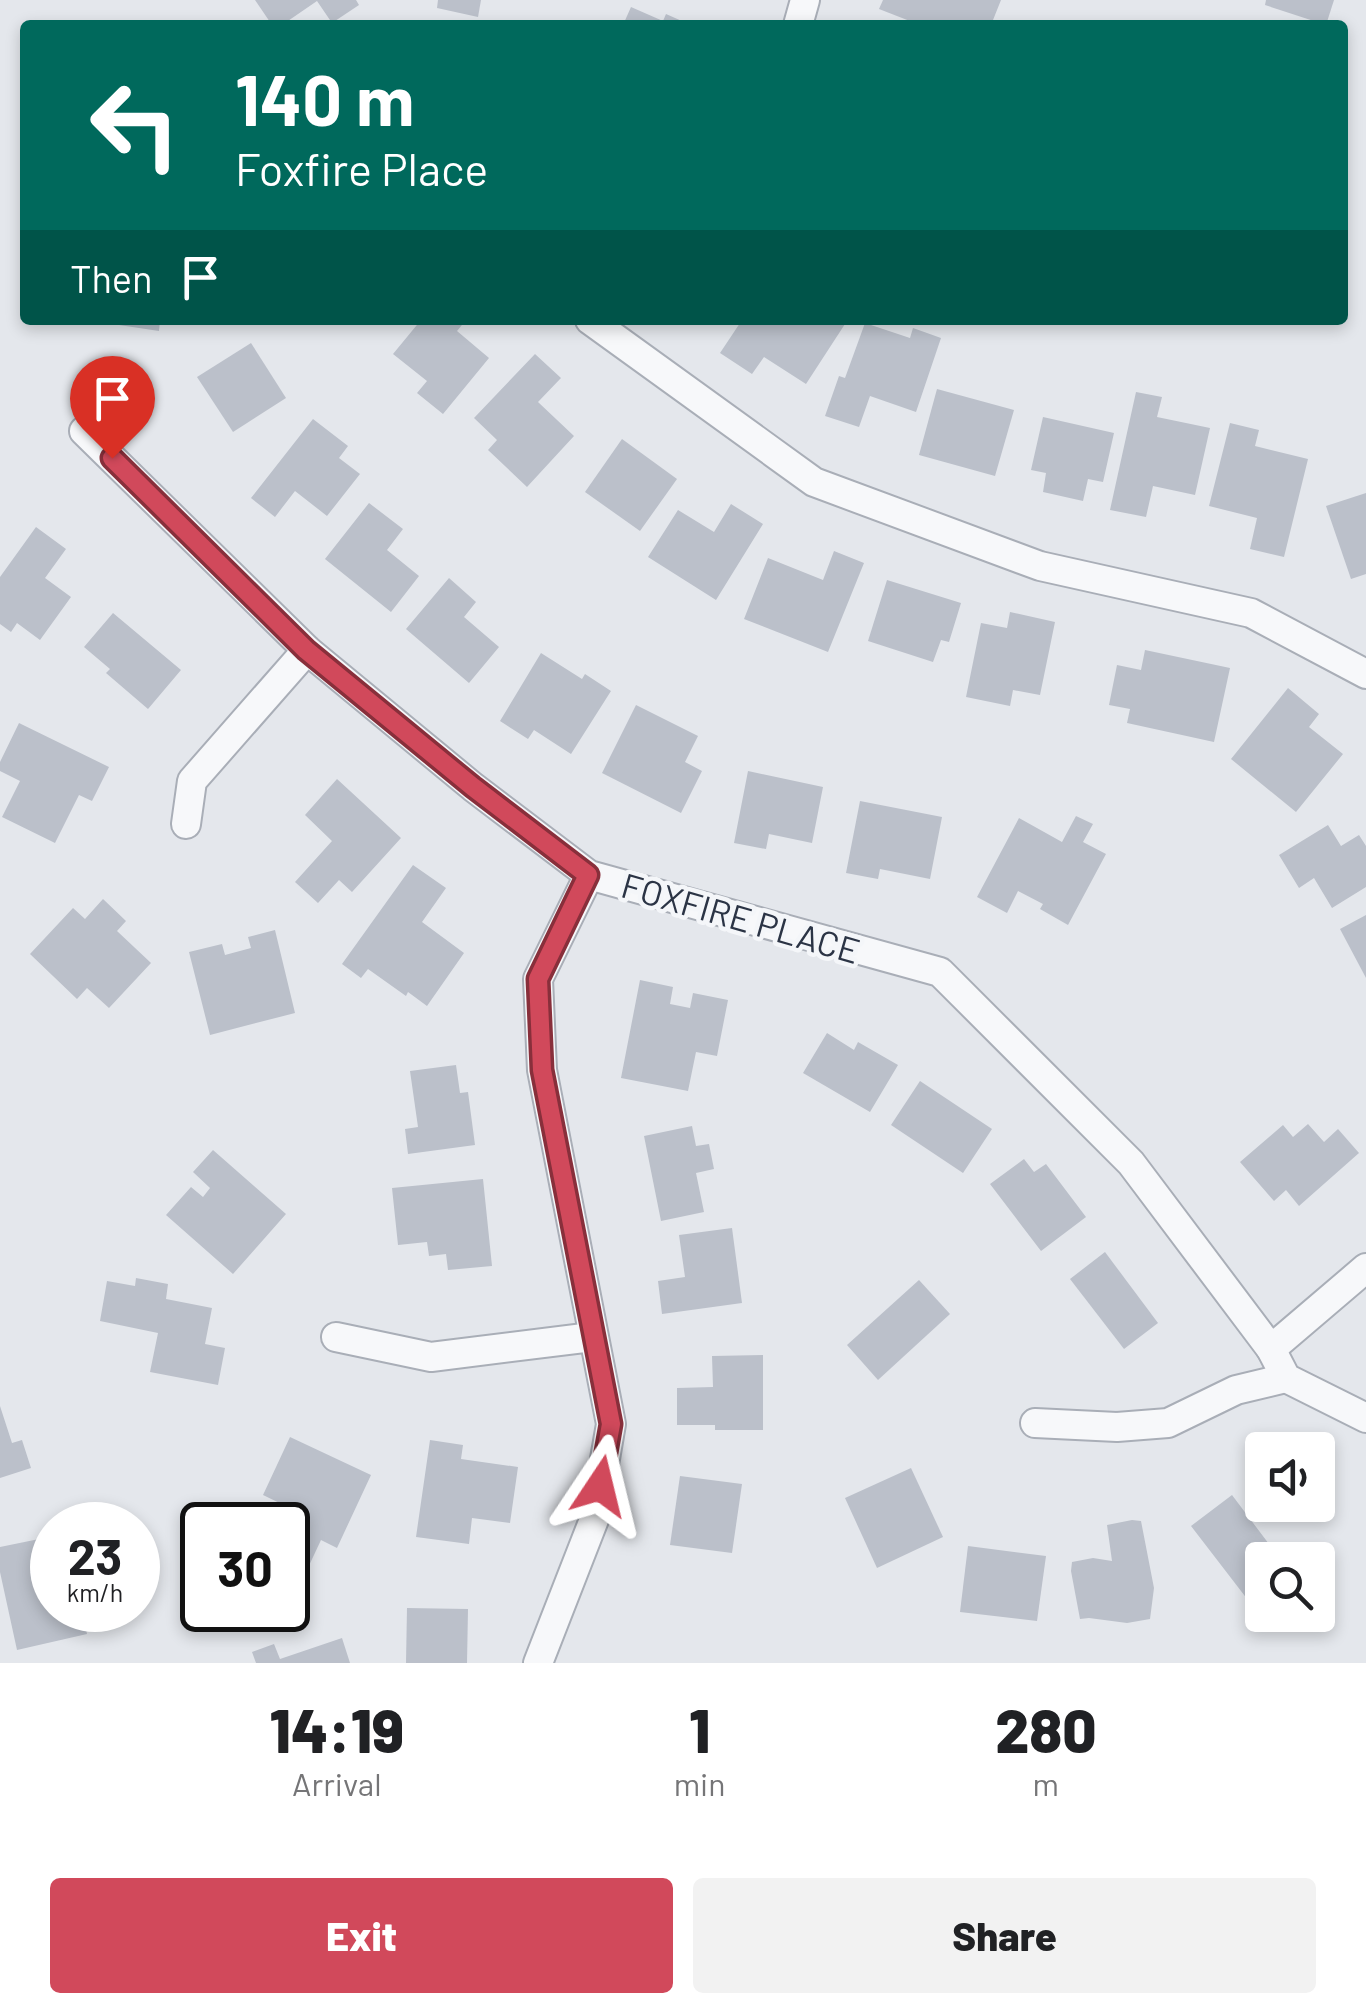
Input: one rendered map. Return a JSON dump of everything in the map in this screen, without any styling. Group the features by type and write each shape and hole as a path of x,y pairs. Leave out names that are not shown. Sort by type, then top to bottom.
{"street":[{"path":"604,325 814,482 1040,566 1251,613 1366,674"},
{"name":"FOXFIRE PLACE","path":"84,431 306,650 588,875 940,972 1130,1163 1272,1350 1286,1378"},
{"path":"186,824 192,781 306,650"},
{"path":"538,1663 595,1517 611,1424 542,1070 538,979 588,875"},
{"path":"1272,1350 1366,1268"},
{"path":"336,1337 430,1357 592,1337"},
{"path":"1035,1423 1118,1427 1168,1423 1236,1390 1286,1378 1366,1418"}],"building":[{"path":"255,0 356,0 359,5 336,20 330,20 317,1 289,20 269,20"},
{"path":"438,0 481,0 478,17 437,8"},
{"path":"883,0 1001,0 993,20 907,20 879,9"},
{"path":"1266,0 1334,0 1328,20 1311,20 1265,5"},
{"path":"631,7 661,20 625,20"},
{"path":"119,325 160,325 159,331"},
{"path":"417,325 462,325 457,331 489,358 443,414 417,393 427,381 393,354"},
{"path":"739,325 844,325 806,384 764,357 752,374 720,353"},
{"path":"864,325 910,338 913,328 941,338 916,412 870,396 859,427 825,416 839,376 845,378"},
{"path":"251,343 286,398 233,432 197,377"},
{"path":"535,354 561,378 538,402 574,436 527,487 488,450 497,440 474,418"},
{"path":"937,389 1014,410 995,476 919,455"},
{"path":"1136,392 1162,397 1157,417 1210,428 1195,495 1153,486 1146,517 1110,510"},
{"path":"1043,417 1114,433 1103,482 1088,479 1083,501 1043,492 1046,473 1031,470"},
{"path":"313,419 348,446 339,458 360,474 327,516 295,491 275,517 251,498"},
{"path":"1230,423 1259,430 1255,446 1308,459 1284,557 1250,549 1257,518 1209,506"},
{"path":"622,439 677,479 640,531 585,492"},
{"path":"1366,493 1366,574 1351,579 1326,506"},
{"path":"369,503 403,529 387,550 419,576 391,612 325,559"},
{"path":"731,504 763,524 716,600 648,557 678,510 714,532"},
{"path":"36,527 66,549 45,578 71,597 40,640 17,623 11,632 0,624 0,577"},
{"path":"834,551 864,563 828,652 744,619 768,558 823,580"},
{"path":"449,578 476,602 464,617 499,647 469,683 406,629"},
{"path":"887,580 961,603 949,642 941,640 933,662 868,641"},
{"path":"1010,612 1055,622 1040,695 1013,690 1010,706 966,697 981,623 1007,628"},
{"path":"113,613 181,670 148,709 106,673 110,669 84,647"},
{"path":"1145,650 1230,668 1214,742 1127,723 1130,709 1109,705 1117,665 1141,670"},
{"path":"541,653 582,679 585,674 611,691 571,754 534,730 528,739 500,721"},
{"path":"1288,688 1319,714 1309,727 1343,754 1296,812 1231,759"},
{"path":"636,705 698,736 685,762 702,771 681,813 602,773"},
{"path":"19,723 109,767 92,801 79,795 55,843 2,817 20,781 0,771 0,762"},
{"path":"748,771 823,787 812,843 769,834 766,849 734,843"},
{"path":"337,779 401,838 352,892 339,880 318,903 295,882 332,841 305,815"},
{"path":"860,801 942,817 930,879 880,869 878,879 846,873"},
{"path":"1076,816 1093,824 1083,842 1106,854 1068,925 1040,909 1043,904 1018,891 1007,913 977,897 1019,818 1062,842"},
{"path":"1328,825 1341,846 1359,835 1366,846 1366,887 1332,908 1314,878 1299,888 1279,855"},
{"path":"413,865 446,888 422,922 464,953 427,1006 368,969 361,978 342,964"},
{"path":"103,899 126,921 117,931 151,963 109,1008 87,988 77,999 30,954 73,908 85,919"},
{"path":"1366,915 1366,978 1340,929"},
{"path":"275,930 295,1013 210,1035 189,952 222,944 225,955 251,948 248,937"},
{"path":"640,980 673,987 670,1004 690,1008 693,993 728,1000 717,1056 696,1052 688,1091 621,1078"},
{"path":"827,1033 854,1050 858,1042 898,1065 870,1112 803,1073"},
{"path":"456,1065 460,1093 468,1092 475,1145 408,1154 405,1129 418,1127 410,1071"},
{"path":"920,1081 992,1129 963,1173 891,1125"},
{"path":"1308,1124 1324,1142 1338,1129 1359,1153 1299,1206 1286,1190 1274,1201 1240,1162 1283,1125 1293,1137"},
{"path":"692,1126 696,1146 709,1144 714,1169 696,1173 704,1212 661,1221 644,1136"},
{"path":"213,1150 286,1214 233,1274 166,1215 191,1187 203,1197 210,1188 193,1172"},
{"path":"1024,1159 1034,1172 1046,1164 1086,1217 1041,1251 990,1184"},
{"path":"483,1179 492,1266 448,1270 446,1254 429,1256 427,1242 398,1245 392,1188"},
{"path":"732,1228 742,1303 662,1314 658,1281 685,1277 679,1235"},
{"path":"1105,1252 1158,1323 1124,1349 1070,1279"},
{"path":"136,1278 168,1284 166,1299 212,1308 205,1344 225,1348 218,1385 150,1372 158,1333 100,1321 107,1281 135,1286"},
{"path":"919,1280 950,1314 878,1380 847,1345"},
{"path":"763,1355 763,1430 677,1425 677,1388 713,1387 712,1356"},
{"path":"0,1406 12,1443 22,1440 31,1468 0,1478"},
{"path":"290,1437 371,1475 337,1548 321,1540 310,1563 310,1502 277,1502 263,1495"},
{"path":"430,1440 463,1445 461,1459 518,1467 510,1523 472,1518 469,1544 416,1537"},
{"path":"911,1468 943,1537 877,1568 845,1498"},
{"path":"680,1476 742,1484 732,1553 670,1545"},
{"path":"1232,1495 1245,1512 1245,1522 1252,1522 1267,1542 1245,1542 1245,1596 1191,1526"},
{"path":"1141,1521 1154,1588 1150,1619 1127,1623 1080,1619 1072,1562 1093,1558 1112,1561 1107,1525"},
{"path":"30,1541 30,1632 87,1634 17,1650 0,1572 0,1547"},
{"path":"968,1546 1046,1556 1037,1621 960,1612"},
{"path":"407,1608 468,1609 467,1663 406,1663"},
{"path":"342,1638 350,1663 256,1663 252,1652 274,1644 280,1659"}],"route":[{"path":"112,458 306,650 588,875 538,979 542,1070 611,1424 600,1486"}]}
